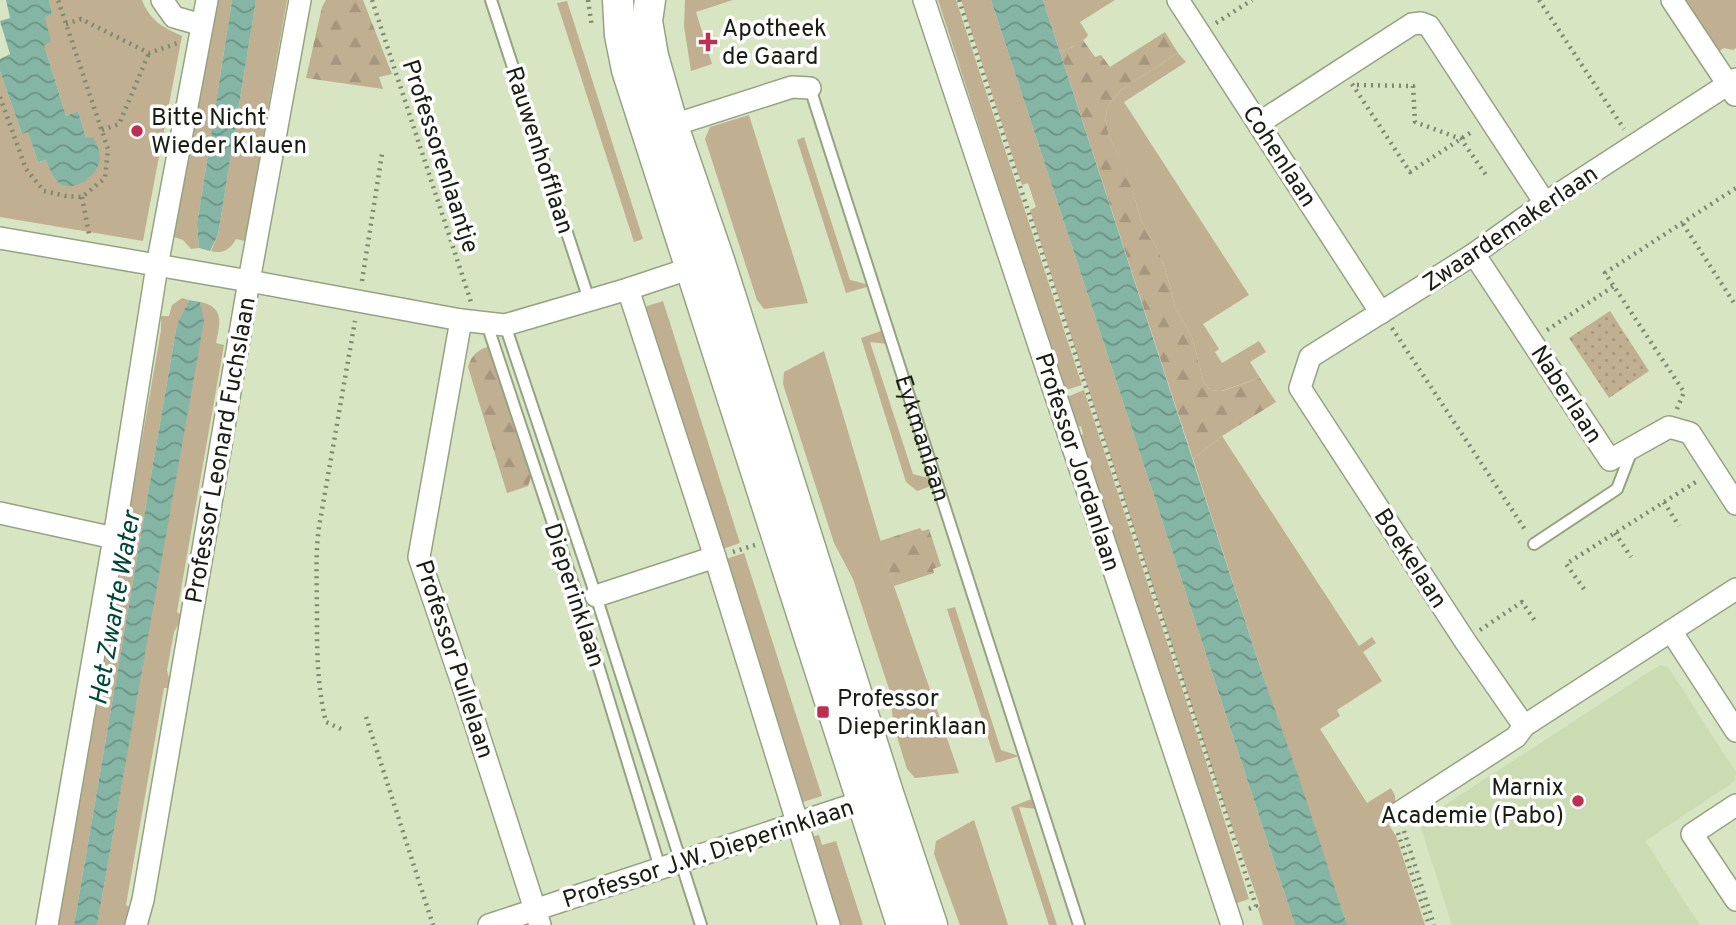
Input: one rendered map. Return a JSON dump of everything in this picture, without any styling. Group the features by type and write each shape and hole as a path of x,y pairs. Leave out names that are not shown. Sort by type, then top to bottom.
{"main road":[{"path":"618,0 620,35 627,70 661,129 719,260 874,798 902,925"},
{"path":"650,0 647,21 661,129 690,268 874,798 932,925"}],"street":[{"path":"162,0 174,16 201,30"},
{"path":"47,925 114,538 157,266 207,0"},
{"name":"Professor Leonard Fuchslaan","path":"138,925 243,280 300,0"},
{"name":"Professor Jordanlaan","path":"924,0 1230,921"},
{"name":"Cohenlaan","path":"1178,0 1381,313"},
{"path":"1672,0 1733,87"},
{"path":"1259,123 1348,78 1412,24 1421,23 1429,26 1545,203"},
{"name":"Eykmanlaan","path":"661,129 792,87 810,88"},
{"name":"Zwaardemakerlaan","path":"1300,388 1310,357 1474,254 1634,144 1733,87"},
{"path":"0,238 483,323 589,300 719,260"},
{"name":"Naberlaan","path":"1474,254 1610,460 1669,427"},
{"path":"628,289 715,557 829,925"},
{"name":"Professor Pullelaan","path":"483,323 419,557 538,917"},
{"name":"Boekelaan","path":"1300,388 1465,641 1524,726"},
{"path":"1669,427 1690,433 1736,504"},
{"path":"0,513 114,538"},
{"path":"596,596 715,557"},
{"path":"1397,814 1516,737 1524,726 1736,589"},
{"path":"1671,631 1736,731"},
{"name":"Professor J.W. Dieperinklaan","path":"489,925 538,917 670,865 874,798"},
{"path":"1736,805 1692,834 1736,900"}],"lane":[{"name":"Rauwenhofflaan","path":"491,0 589,300"},
{"name":"Eykmanlaan","path":"810,88 1079,925"},
{"path":"483,323 596,596 670,865 701,925"},
{"name":"Dieperinklaan","path":"483,323 670,865"},
{"path":"1534,544 1617,489 1633,447"}],"path":[{"path":"0,97 26,169 44,191 82,197 105,178 108,149 58,0"},
{"name":"Professorenlaantje","path":"372,0 483,323"},
{"path":"959,0 1256,906 1230,921"},
{"path":"1201,34 1252,0"},
{"path":"1539,0 1634,144"},
{"path":"66,24 81,19 149,52"},
{"path":"102,130 119,124 149,52 201,30"},
{"path":"1344,93 1348,78"},
{"path":"1348,78 1357,85 1413,86 1415,122 1461,139 1488,178"},
{"path":"1348,78 1410,172 1490,120"},
{"path":"341,730 326,722 321,703 316,640 315,557 383,154"},
{"path":"1669,427 1684,392 1605,273 1736,188"},
{"path":"82,197 93,253"},
{"path":"1683,224 1736,306"},
{"path":"1531,340 1614,286"},
{"path":"1381,313 1534,544"},
{"path":"1584,589 1566,564 1714,470"},
{"path":"1664,502 1679,526"},
{"path":"1615,533 1632,557"},
{"path":"1465,641 1522,603 1535,621"},
{"path":"366,718 433,925"},
{"path":"1397,814 1396,826 1429,925"},
{"path":"1397,814 1434,925"}],"shaded area":[{"name":"Marnix Academie (Pabo)","path":"1660,665 1668,667 1736,772 1735,781 1645,841 1700,925 1452,925 1419,822"}],"green space":[{"path":"49,0 142,0 158,22 182,36 143,241 0,217 0,71 22,134 28,131 38,162 46,160 89,178 98,167 100,157 86,138 78,111 66,116 44,45 45,18 52,14"},
{"path":"217,0 232,0 197,225 199,248 191,249 183,240 174,237"},
{"path":"256,0 287,0 245,241 236,239 225,250 215,252 211,251 218,235"},
{"path":"326,0 363,0 392,74 379,77 383,89 306,78 322,7"},
{"path":"685,0 733,0 696,12 712,64 691,71 684,26"},
{"path":"938,0 956,0 1082,385 1066,390 1064,388"},
{"path":"961,0 991,0 1295,925 1263,925 1258,909 1260,906 1218,787 1030,210 1036,207 1028,183 1022,185"},
{"path":"1043,0 1115,0 1080,22 1088,35 1079,43 1060,52"},
{"path":"1680,0 1736,0 1736,48 1724,48 1715,54"},
{"path":"567,1 643,239 634,242 557,3"},
{"path":"1165,32 1178,53 1121,90 1109,104 1105,117 1109,137 1126,168 1141,220 1159,252 1175,307 1192,337 1204,383 1210,390 1222,391 1260,378 1276,402 1222,436 1193,459 1060,52 1083,40 1095,57 1101,55 1110,67"},
{"path":"1178,53 1186,62 1124,102 1249,295 1203,324 1219,349 1215,352 1222,363 1259,341 1266,352 1250,362 1260,378 1221,391 1210,390 1204,383 1192,337 1175,307 1159,252 1141,220 1126,169 1109,137 1105,117 1109,104 1121,90"},
{"path":"749,115 808,303 764,309 757,300 705,139 710,127"},
{"path":"804,137 850,280 870,286 846,293 797,140"},
{"path":"182,298 189,300 177,324 74,925 58,925 161,330 161,316 169,316 172,305"},
{"path":"663,301 740,543 720,550 644,314 647,306"},
{"path":"200,302 208,304 217,312 219,323 216,343 224,345 177,612 183,616 174,632 167,670 171,686 164,688 126,905 132,908 124,925 97,925 203,321"},
{"path":"1610,311 1649,371 1609,398 1569,338"},
{"path":"884,330 888,344 870,342 913,474 932,479 934,485 917,491 906,482 861,338"},
{"path":"493,346 533,471 528,486 507,493 468,367 477,352"},
{"path":"824,351 894,586 959,773 915,778 907,769 894,727 889,689 853,579 834,543 783,384 784,372"},
{"path":"1084,390 1249,899 1234,904 1080,436 1083,434 1081,426 1077,427 1067,397"},
{"path":"1222,436 1359,646 1372,637 1376,643 1363,652 1382,681 1337,710 1340,716 1320,729 1367,803 1391,788 1395,803 1382,814 1396,836 1425,925 1348,925 1344,916 1193,459"},
{"path":"920,528 922,531 929,529 941,566 933,569 934,573 894,586 880,541"},
{"path":"744,553 822,796 803,802 723,560"},
{"path":"955,607 1001,750 1019,756 996,763 947,609"},
{"path":"1034,798 1037,809 1019,807 1057,925 1049,925 1011,807"},
{"path":"974,820 1008,925 960,925 934,854 936,841"},
{"path":"819,835 822,845 836,841 863,925 840,925 812,837"}],"water":[{"path":"6,0 49,0 52,14 45,18 51,42 44,45 66,116 78,111 86,138 93,137 100,159 95,172 76,185 63,185 57,181 46,160 38,162 28,132 22,134 0,71 0,59 10,54 0,21 10,18"},
{"path":"232,0 256,0 218,235 210,251 199,248 197,225"},
{"path":"991,0 1043,0 1264,679 1348,925 1295,925"},
{"path":"189,300 200,302 204,321 97,925 74,925 177,324"}],"place":[{"name":"Apotheek de Gaard","path":"708,42"},
{"name":"Bitte Nicht Wieder Klauen","path":"137,131"},
{"name":"Professor Dieperinklaan","path":"823,712"},
{"name":"Marnix Academie (Pabo)","path":"1578,801"}],"water label":[{"name":"Het Zwarte Water","path":"114,608"}]}
